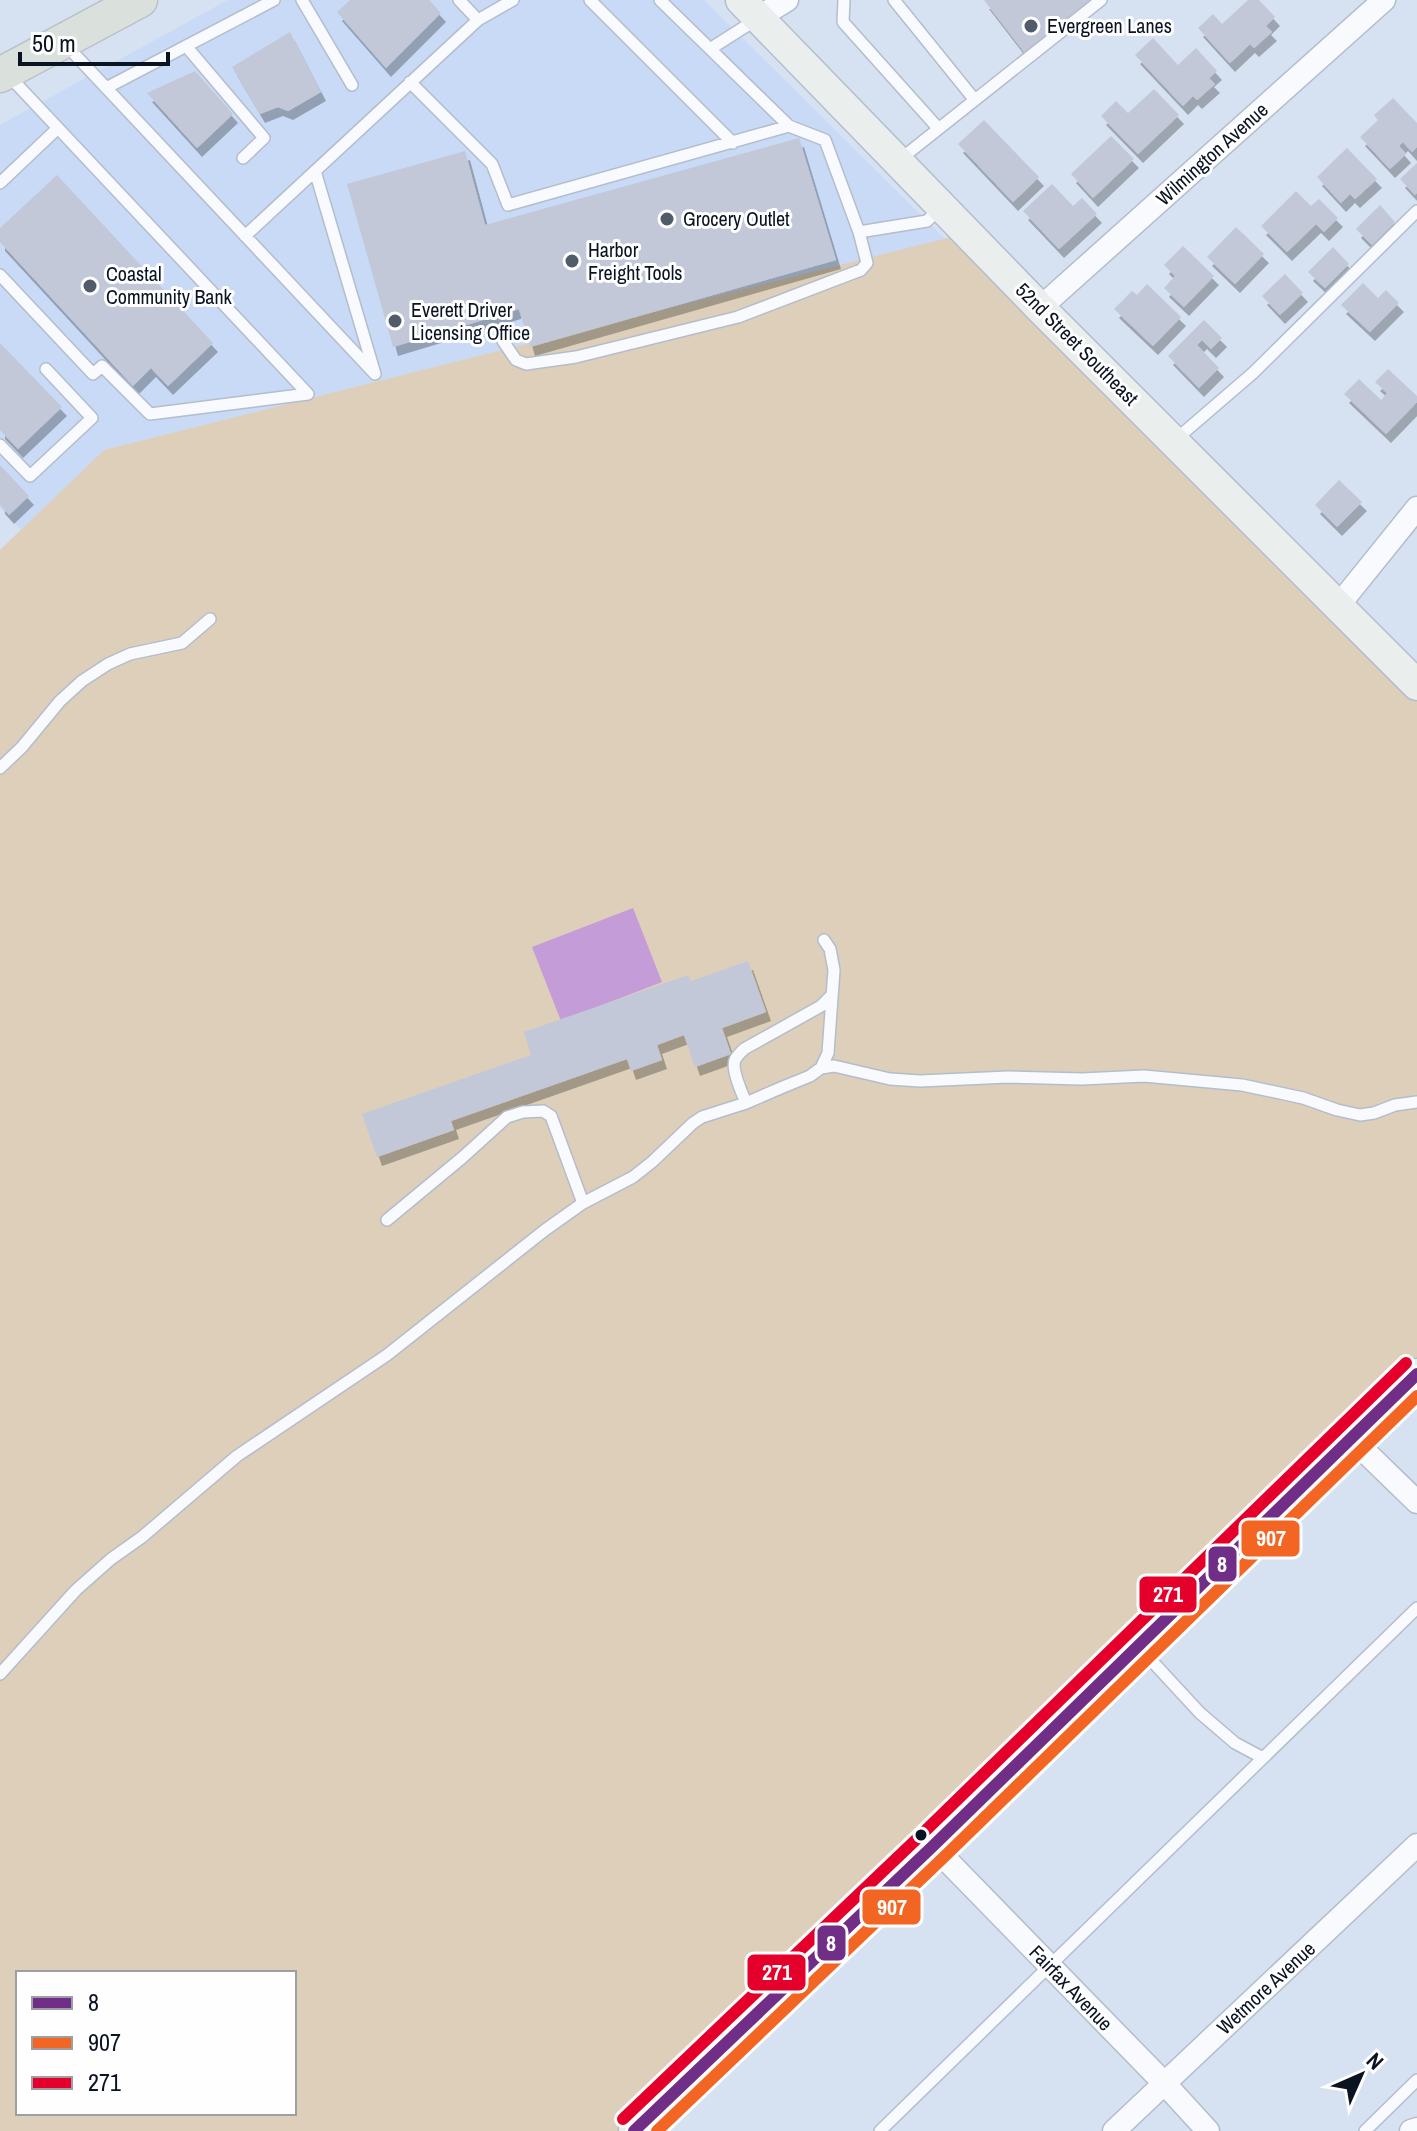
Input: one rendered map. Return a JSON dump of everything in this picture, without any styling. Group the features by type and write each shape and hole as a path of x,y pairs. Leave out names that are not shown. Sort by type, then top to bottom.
{"main road":[{"path":"2,73 140,0"},
{"name":"52nd Street Southeast","path":"750,9 1040,308 1417,685"},
{"path":"634,2131 933,1846 1417,1374"}],"street":[{"path":"750,9 787,0"},
{"name":"Wilmington Avenue","path":"1040,308 1384,0"},
{"path":"1338,606 1417,508"},
{"path":"1350,1437 1417,1502"},
{"name":"Wetmore Avenue","path":"1114,2131 1417,1845"},
{"name":"Fairfax Avenue","path":"933,1846 1208,2131"},
{"path":"1411,2131 1417,2129"}],"lane":[{"path":"106,88 274,0"},
{"path":"302,0 352,85"},
{"path":"459,0 478,20"},
{"path":"245,236 478,20 513,0"},
{"path":"503,341 516,360 526,364 576,357 738,317 861,270 867,263 859,232 825,140 789,126 660,0"},
{"path":"844,0 843,22 938,128"},
{"path":"894,0 974,99"},
{"path":"898,161 1101,0"},
{"path":"599,3 733,143"},
{"path":"710,49 750,9"},
{"path":"62,41 375,374 315,171"},
{"path":"186,46 264,138 243,158"},
{"path":"0,275 93,374 102,366 150,414 308,394 58,128 2,73"},
{"path":"410,82 492,164 508,205 789,126"},
{"path":"0,183 58,128"},
{"path":"859,232 927,221 942,206"},
{"path":"1174,441 1253,373 1417,211"},
{"path":"0,445 30,476 92,418 46,369"},
{"path":"0,768 82,681 130,654 182,643 210,619"},
{"path":"821,1068 828,1053 834,970 830,949 824,940"},
{"path":"746,1103 734,1068 738,1055 821,1006 832,995"},
{"path":"0,1674 76,1590 237,1456 387,1355 583,1203 633,1177 702,1117 746,1103 810,1076 821,1068 834,1066 890,1079 920,1081 1144,1076 1242,1085 1303,1098 1360,1115 1417,1102"},
{"path":"387,1220 507,1117 523,1112 543,1111 551,1116 583,1203"},
{"path":"880,2131 1417,1608"},
{"path":"1138,1646 1200,1713 1235,1743 1263,1758"},
{"path":"1365,2131 1417,2080"}],"shaded area":[{"path":"228,0 704,0 945,239 104,450 21,530 0,508 0,125"},
{"path":"967,233 1417,685 1417,1374 634,2131 0,2131 0,550 104,450"},
{"path":"633,908 662,982 561,1021 532,947"}],"building":[{"path":"350,0 429,0 441,13 386,68 337,12"},
{"name":"Evergreen Lanes","path":"984,0 1091,0 1024,52"},
{"path":"1248,0 1259,0 1275,17 1266,26 1272,32 1254,48 1250,44 1230,63 1198,28 1213,14 1222,24"},
{"path":"290,32 321,92 288,111 278,107 260,114 232,67"},
{"path":"1153,38 1178,65 1196,48 1217,71 1209,78 1215,84 1197,100 1193,96 1183,106 1135,55"},
{"path":"195,71 233,114 197,148 147,93"},
{"path":"1154,89 1179,115 1138,154 1101,116 1116,101 1128,113"},
{"path":"1393,98 1417,123 1417,147 1412,152 1403,142 1399,146 1406,154 1390,169 1360,137 1378,120 1374,115"},
{"path":"984,120 1039,177 1013,202 958,144"},
{"path":"1111,136 1134,159 1093,198 1071,174"},
{"path":"799,138 836,260 530,347 519,309 393,347 347,184 465,151 485,225"},
{"path":"1347,148 1377,179 1355,199 1350,194 1341,203 1317,177"},
{"path":"1417,163 1417,193 1415,195 1400,179"},
{"path":"57,175 213,343 168,386 151,368 133,386 0,242 0,228"},
{"path":"1052,184 1073,206 1082,198 1097,214 1059,249 1023,211"},
{"path":"1296,191 1311,206 1319,199 1338,218 1324,232 1316,224 1287,252 1261,226"},
{"path":"1380,205 1395,222 1372,245 1356,229"},
{"path":"1236,227 1264,254 1235,284 1207,257"},
{"path":"1183,246 1214,276 1184,307 1164,288 1175,276 1164,265"},
{"path":"1333,247 1349,264 1325,288 1308,272"},
{"path":"1285,274 1303,293 1280,315 1262,296"},
{"path":"1363,283 1378,298 1386,290 1399,303 1370,332 1341,305"},
{"path":"1147,284 1181,317 1153,346 1114,309 1132,291 1137,295"},
{"path":"1204,320 1222,338 1211,349 1202,340 1197,345 1219,368 1199,388 1168,356"},
{"path":"0,343 62,407 18,449 0,430"},
{"path":"1388,369 1417,396 1417,402 1386,434 1344,394 1359,379 1381,400 1387,393 1375,382"},
{"path":"0,465 29,496 9,515 0,505"},
{"path":"1339,480 1362,502 1337,527 1315,505"},
{"path":"748,961 766,1012 722,1028 731,1054 695,1067 684,1035 657,1045 662,1060 631,1071 627,1059 451,1121 454,1130 377,1157 362,1114 531,1055 524,1032 688,975 691,981"}],"transit line":[{"name":"271","path":"623,2119 922,1834 1406,1363"},
{"name":"8","path":"634,2131 933,1846 1417,1374"},
{"name":"907","path":"657,2131 944,1857 1417,1396"}],"place":[{"name":"Evergreen Lanes","path":"1031,26"},
{"name":"Grocery Outlet","path":"667,219"},
{"name":"Harbor Freight Tools","path":"572,261"},
{"name":"Coastal Community Bank","path":"90,286"},
{"name":"Everett Driver Licensing Office","path":"395,321"}]}
